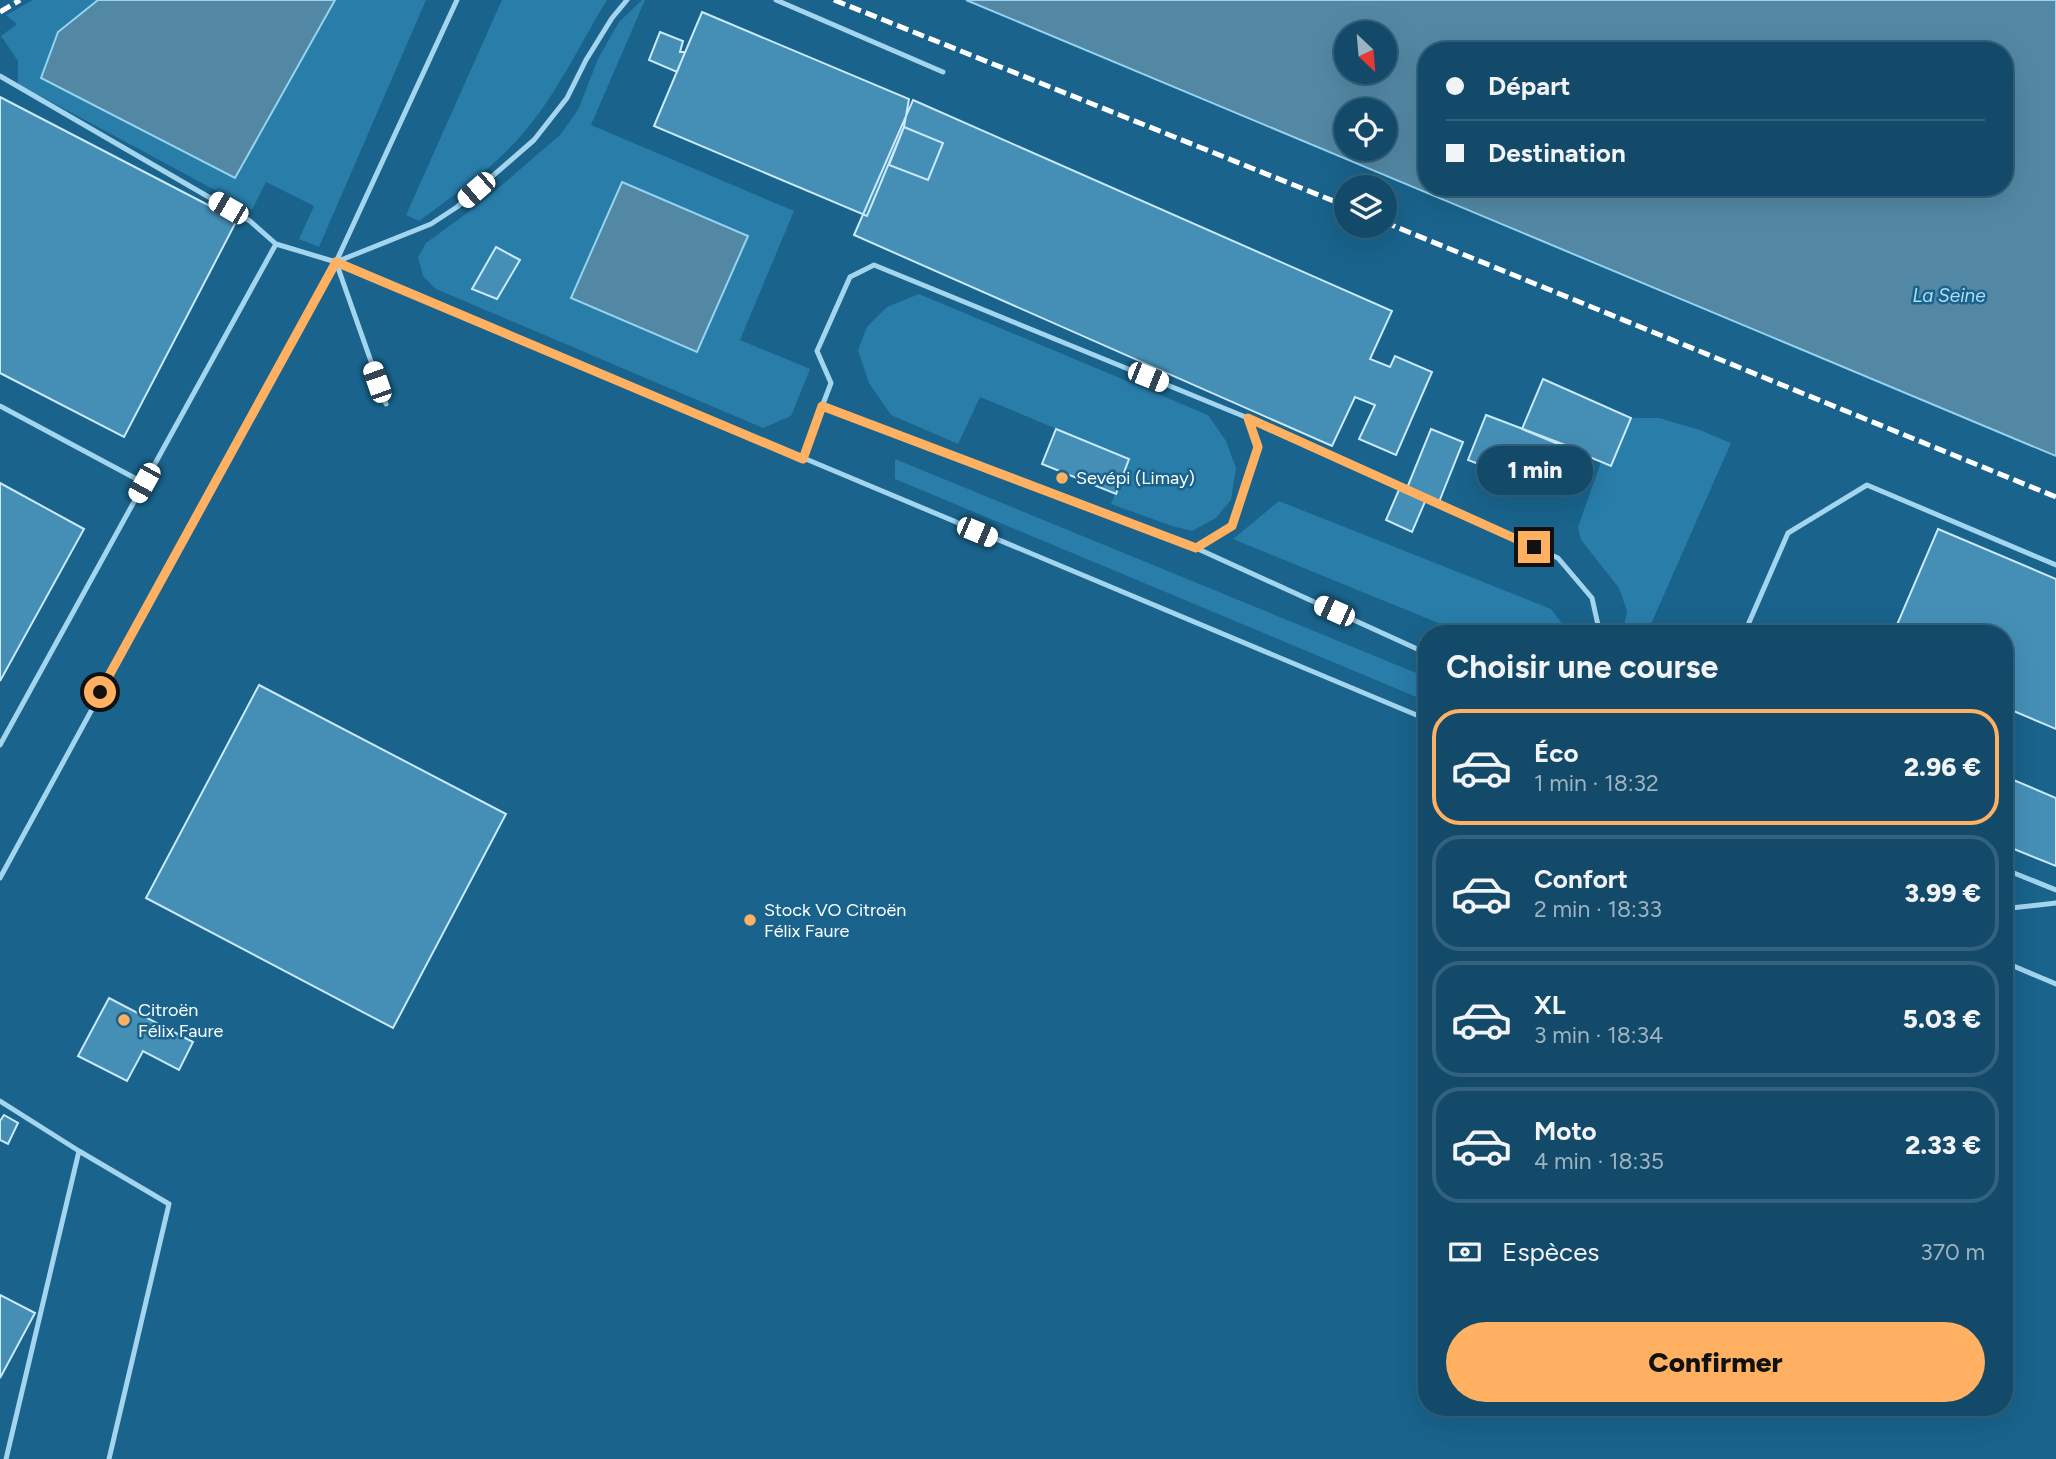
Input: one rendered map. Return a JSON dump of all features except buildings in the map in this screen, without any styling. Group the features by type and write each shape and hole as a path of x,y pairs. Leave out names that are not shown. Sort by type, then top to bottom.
{"lane":[{"path":"0,878 336,262 457,0"},
{"path":"336,262 430,224 457,207 534,140 567,98 586,60 612,18 627,0"},
{"path":"776,0 943,72"},
{"path":"0,76 250,221 276,244 336,262 1418,716"},
{"path":"0,745 276,244"},
{"path":"336,262 386,404"},
{"path":"803,459 831,383 817,351 850,277 874,265 1248,418 1558,558 1592,598 1598,625"},
{"path":"0,406 144,483"},
{"path":"822,406 1196,548 1418,649"},
{"path":"1196,548 1232,526 1258,447 1248,418"},
{"path":"1748,625 1788,534 1867,485 2056,565"},
{"path":"2013,873 2056,890"},
{"path":"2013,908 2056,903"},
{"path":"2013,966 2056,984"},
{"path":"0,1101 169,1204 108,1459"},
{"path":"6,1459 79,1151"}],"shaded area":[{"path":"33,0 426,0 319,247 299,239 314,206 266,182 252,210 18,84 18,61 1,36 17,24 6,15"},
{"path":"502,0 607,0 558,84 514,144 461,190 419,221 406,215"},
{"path":"645,0 591,125 794,211 740,340 810,369 791,416 763,428 436,289 423,276 418,257 426,243 482,202 560,135 578,110 598,59 619,22"},
{"path":"919,294 1208,415 1226,441 1236,468 1231,500 1216,518 1192,531 1172,526 1111,504 1129,459 980,397 958,444 891,415 869,383 858,350 867,327 887,307"},
{"path":"1631,418 1659,418 1700,430 1731,443 1651,625 1624,625 1627,611 1619,588 1581,540 1578,527 1601,462 1611,465"},
{"path":"895,459 1418,674 1418,698 895,479"},
{"path":"1279,501 1551,609 1563,625 1443,625 1233,539"}],"water":[{"path":"98,0 335,0 235,178 41,78 58,32"},
{"name":"La Seine","path":"966,0 2056,0 2056,456 1435,196 2013,196 2013,42 1418,42 1418,189 1397,180 1397,175 1384,175 1351,161 1397,161 1397,98 1334,98 1334,154"},
{"path":"622,182 748,236 697,352 571,298"}],"railway":[{"path":"0,12 20,0"},
{"path":"834,0 1334,201"},
{"path":"1397,227 2056,497"}],"place":[{"name":"Sevépi (Limay)","path":"1062,478"},
{"name":"Stock VO Citroën Félix Faure","path":"750,920"},
{"name":"Citroën Félix Faure","path":"124,1020"}],"route":[{"path":"100,692 336,262 803,459 822,406 1196,548 1232,526 1258,447 1248,418 1534,547"}]}
